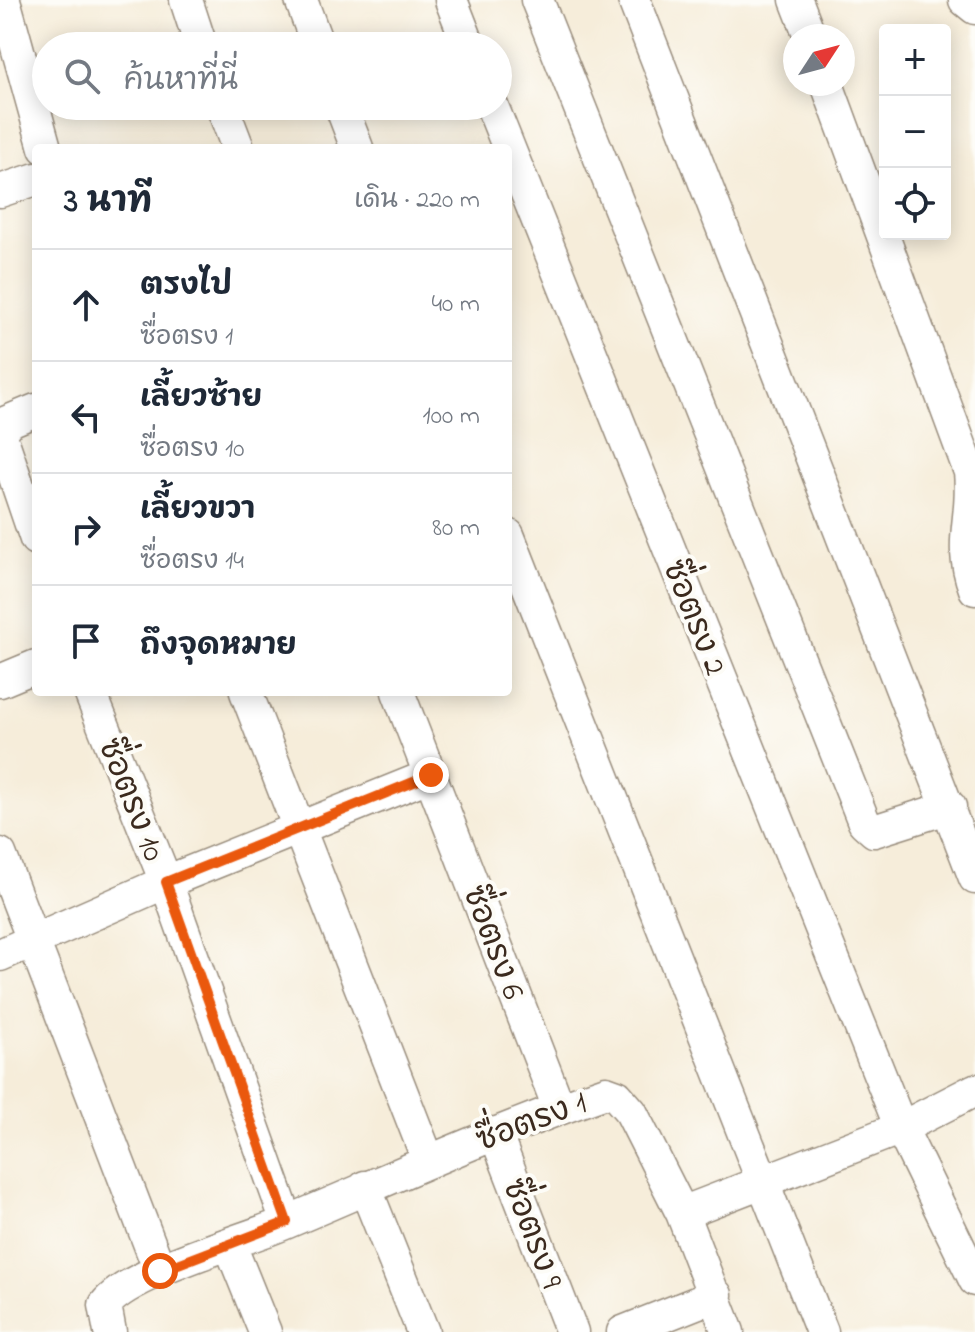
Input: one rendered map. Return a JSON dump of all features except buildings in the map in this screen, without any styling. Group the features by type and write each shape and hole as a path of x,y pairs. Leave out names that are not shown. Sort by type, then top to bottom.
{"street":[{"path":"4,0 32,101"},
{"path":"186,0 196,32"},
{"path":"301,0 313,32"},
{"path":"451,0 464,32"},
{"path":"537,0 864,822 874,831 950,807"},
{"path":"634,0 950,807 975,878"},
{"path":"796,0 805,24"},
{"path":"965,0 975,8"},
{"path":"831,96 970,472 972,496 964,552 975,589"},
{"path":"37,120 44,144"},
{"path":"227,120 236,144"},
{"path":"346,120 355,144"},
{"name":"ซื่อตรง 2","path":"496,120 502,144"},
{"path":"0,191 32,180"},
{"name":"ซื่อตรง 2","path":"512,183 521,217 901,1128 975,1280"},
{"path":"0,425 32,412"},
{"path":"0,433 32,527"},
{"path":"512,545 822,1332"},
{"path":"0,681 32,668"},
{"name":"ซื่อตรง 10","path":"92,696 166,882 287,1222"},
{"path":"248,696 302,829 428,1160"},
{"name":"ซื่อตรง 6","path":"400,696 559,1108"},
{"path":"0,955 166,882 431,775"},
{"path":"0,854 160,1271"},
{"path":"682,1213 901,1128 975,1090"},
{"name":"ซื่อตรง 1","path":"110,1332 105,1305 111,1296 160,1271 287,1222 495,1133 606,1092 617,1096 631,1112 682,1213 728,1332"},
{"name":"ซื่อตรง 9","path":"495,1133 572,1332"},
{"path":"365,1187 423,1332"},
{"path":"230,1245 265,1332"},
{"path":"623,1332 716,1295"}],"route":[{"path":"160,1271 287,1222 166,882 431,775"}]}
